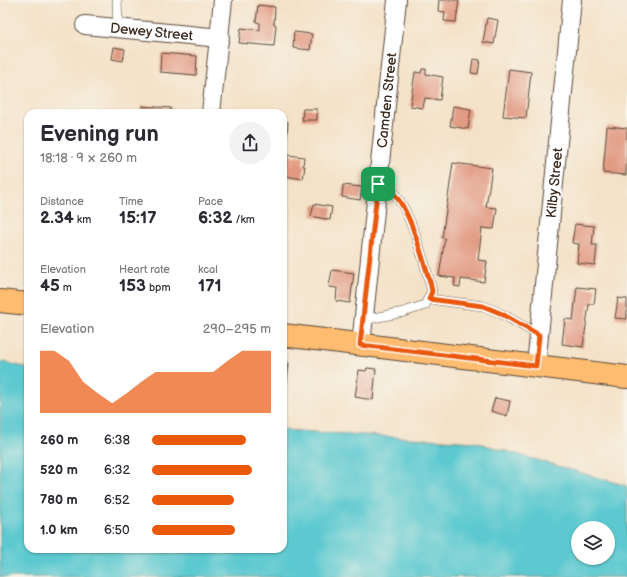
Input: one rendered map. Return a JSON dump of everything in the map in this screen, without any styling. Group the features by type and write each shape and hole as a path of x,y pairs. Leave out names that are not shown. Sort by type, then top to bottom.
{"main road":[{"path":"0,301 24,304"},
{"path":"287,336 627,377"}],"street":[{"path":"211,109 223,0"},
{"name":"Camden Street","path":"360,345 397,0"},
{"name":"Kilby Street","path":"536,366 572,0"},
{"name":"Dewey Street","path":"84,25 220,38"}],"lane":[{"path":"117,0 118,28"},
{"path":"363,320 404,312 425,305 432,291 409,217 398,197 392,190 384,185 378,184"},
{"path":"429,299 483,306 500,313 539,335"}],"water":[{"path":"0,361 24,367 24,553 287,553 287,430 475,442 627,486 627,577 0,577"}],"building":[{"path":"439,0 459,0 456,22 444,21 445,12 438,11"},
{"path":"258,5 275,7 274,24 276,25 274,46 239,43 241,28 260,30 260,23 256,22"},
{"path":"487,18 498,20 494,44 483,42"},
{"path":"294,32 312,34 310,50 293,48"},
{"path":"114,47 125,49 123,61 112,59"},
{"path":"161,53 197,56 196,75 160,72"},
{"path":"473,59 480,60 478,74 471,73"},
{"path":"422,69 426,69 426,74 443,77 440,100 425,98 423,108 410,106 415,72 421,73"},
{"path":"509,69 531,72 526,118 503,116"},
{"path":"142,106 171,108 171,109 142,109"},
{"path":"453,106 471,109 468,129 450,126"},
{"path":"303,109 317,109 317,120 302,120"},
{"path":"607,126 627,128 626,175 603,173"},
{"path":"288,155 304,157 303,166 305,166 303,179 287,176"},
{"path":"453,163 492,168 486,207 497,208 494,229 482,228 478,260 487,261 484,282 461,279 460,287 454,286 455,278 439,276 445,238 442,238"},
{"path":"343,185 362,187 360,200 342,197"},
{"path":"314,204 332,207 330,220 311,216"},
{"path":"575,224 594,226 592,245 597,245 595,265 577,263 579,244 572,243"},
{"path":"332,270 354,273 350,303 336,301 337,288 329,287"},
{"path":"577,287 596,289 594,304 589,304 583,347 562,344 565,319 573,320"},
{"path":"618,298 627,299 627,319 615,318"},
{"path":"287,363 289,363 287,381"},
{"path":"367,368 376,369 373,400 355,397 359,370 366,371"},
{"path":"495,398 510,401 507,416 491,411"}],"route":[{"path":"378,184 384,185 392,190 398,197 409,217 430,282 432,291 429,299 483,306 500,313 539,335 536,366 360,345 378,184"}]}
